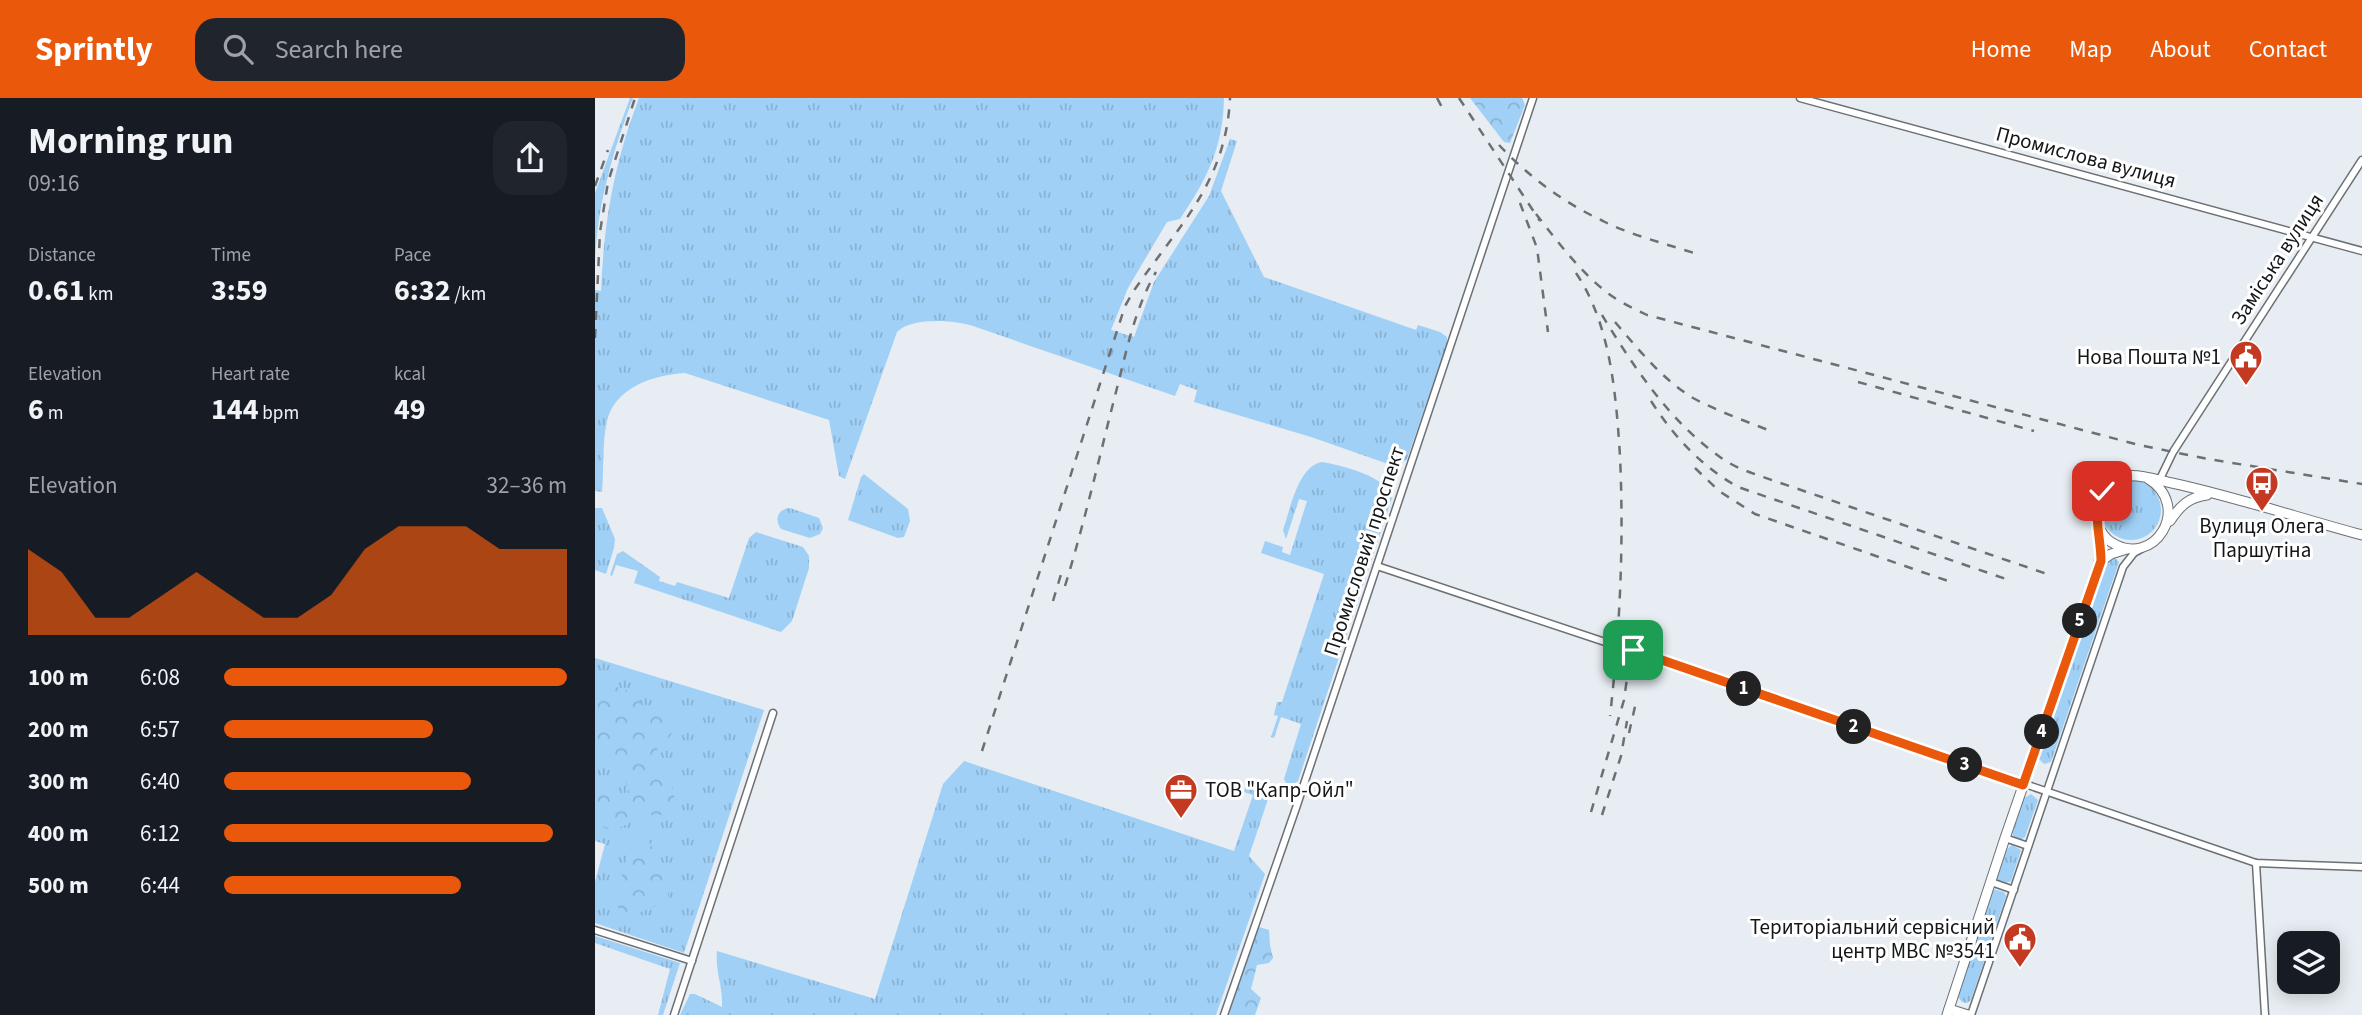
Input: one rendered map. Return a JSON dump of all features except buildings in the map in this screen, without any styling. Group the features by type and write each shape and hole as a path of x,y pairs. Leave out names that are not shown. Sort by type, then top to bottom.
{"street":[{"name":"Промисловий проспект","path":"1224,1015 1534,98"},
{"name":"Промислова вулиця","path":"1800,98 2362,251"},
{"name":"Заміська вулиця","path":"2158,483 2173,452 2362,160"},
{"path":"2220,495 2206,495 2180,506 2165,529 2151,543 2134,553 2123,566 1969,1015 1948,1012 2101,561 2097,504 2102,491 2123,476 2147,478 2158,483 2220,495 2362,536"},
{"path":"2158,483 2168,505 2165,529"},
{"path":"2098,526 2112,542 2132,548"},
{"path":"2101,561 2111,554 2151,543"},
{"path":"1377,566 1608,643"},
{"path":"1633,650 2256,863 2362,867"},
{"path":"674,1015 773,713"},
{"path":"2005,838 2028,846"},
{"path":"2256,863 2265,1015"},
{"path":"1991,882 2014,890"},
{"path":"595,930 692,961"}],"green space":[{"path":"630,98 633,98 603,199 595,262 595,193"},
{"path":"639,98 1224,98 1221,132 1206,176 1180,219 1167,222 1128,288 1111,330 1134,337 1154,282 1209,196 1230,139 1237,141 1221,191 1264,277 1416,330 1418,325 1447,337 1447,344 1407,459 1400,465 1391,465 1311,437 1194,402 1197,390 1180,384 1175,396 973,326 933,321 912,324 897,332 845,479 839,476 829,420 685,373 649,380 627,391 618,399 611,409 605,429 602,492 595,491 595,290 601,291 612,193 623,146"},
{"path":"1470,98 1522,98 1525,105 1510,143 1504,142"},
{"path":"1322,462 1352,469 1374,478 1389,491 1392,498 1298,781 1292,785 1284,779 1301,724 1281,717 1274,738 1271,737 1278,716 1274,715 1277,702 1282,702 1324,574 1261,553 1265,541 1283,547 1282,552 1290,555 1307,501 1299,499 1286,539 1283,530 1292,501 1307,472"},
{"path":"864,474 908,509 910,521 904,537 898,538 848,520"},
{"path":"2131,480 2148,485 2156,493 2161,510 2156,527 2148,535 2131,540 2114,535 2106,527 2101,510 2106,493 2114,485"},
{"path":"595,508 602,508 615,539 606,574 595,570"},
{"path":"790,508 819,518 823,528 820,534 810,538 781,529 778,515"},
{"path":"756,532 803,547 809,556 809,568 792,621 781,632 634,583 638,571 616,565 612,576 610,575 617,554 623,551 660,577 659,581 675,586 677,582 729,598 749,538"},
{"path":"2114,557 2119,562 2051,762 2044,764 2038,758 2103,563"},
{"path":"595,658 764,710 684,953 595,923 595,882 605,844 595,841"},
{"path":"602,683 637,693 643,709 660,706 679,716 671,735 657,749 652,769 669,777 675,800 671,815 647,815 612,831 595,824 595,793 631,798 624,776 611,758 595,758 595,688"},
{"path":"964,761 1234,851 1253,795 1244,792 1247,782 1271,790 1249,856 1265,874 1216,1015 680,1015 690,994 722,1007 717,951 875,999 943,784"},
{"path":"2031,794 2038,800 2025,837 2020,840 2013,836 2012,831 2024,798"},
{"path":"645,835 671,880 668,901 628,917 620,913 616,900 630,842"},
{"path":"2012,845 2021,850 2011,881 2001,882 1996,879 2005,851"},
{"path":"1993,889 2004,892 2006,896 1971,1000 1962,1002 1958,997"},
{"path":"1259,927 1269,930 1273,958 1269,963 1257,965 1251,989 1261,998 1255,1015 1229,1015 1245,962"},
{"path":"595,936 680,963 663,1015 658,1015 670,969 595,943"}],"railway":[{"path":"595,338 600,232 608,182 635,98"},
{"path":"982,751 1125,306 1198,201 1210,178 1227,128 1230,98"},
{"path":"1437,98 1445,113"},
{"path":"1459,98 1540,221"},
{"path":"1499,145 1547,188 1574,206 1626,231 1700,255"},
{"path":"595,186 608,150"},
{"path":"1520,203 1537,248 1548,332"},
{"path":"1536,214 1588,276 1618,300 1647,315 2139,445 2362,484"},
{"path":"1065,586 1132,329 1156,272"},
{"path":"1576,273 1588,293 1604,338 1614,385 1618,433 1621,554 1619,619 1610,716"},
{"path":"1602,315 1626,354 1669,410 1702,443 1729,463 2050,575"},
{"path":"1615,322 1651,363 1693,398 1768,430"},
{"path":"1858,382 2034,431"},
{"path":"1651,401 1689,450 1712,470 1738,487 2006,579"},
{"path":"1695,468 1719,491 1755,514 1951,582"},
{"path":"1053,601 1062,571"},
{"path":"1591,812 1624,700 1628,631"},
{"path":"1629,733 1636,702"},
{"path":"1602,815 1621,756 1627,721"}],"place":[{"name":"Нова Пошта №1","path":"2246,387"},
{"name":"Вулиця Олега Паршутіна","path":"2262,513"},
{"name":"ТОВ \"Капр-Ойл\"","path":"1181,820"},
{"name":"Територіальний сервісний центр МВС №3541","path":"2020,969"}],"route":[{"path":"1633,650 2023,785 2101,561 2096,512 2102,491"}]}
